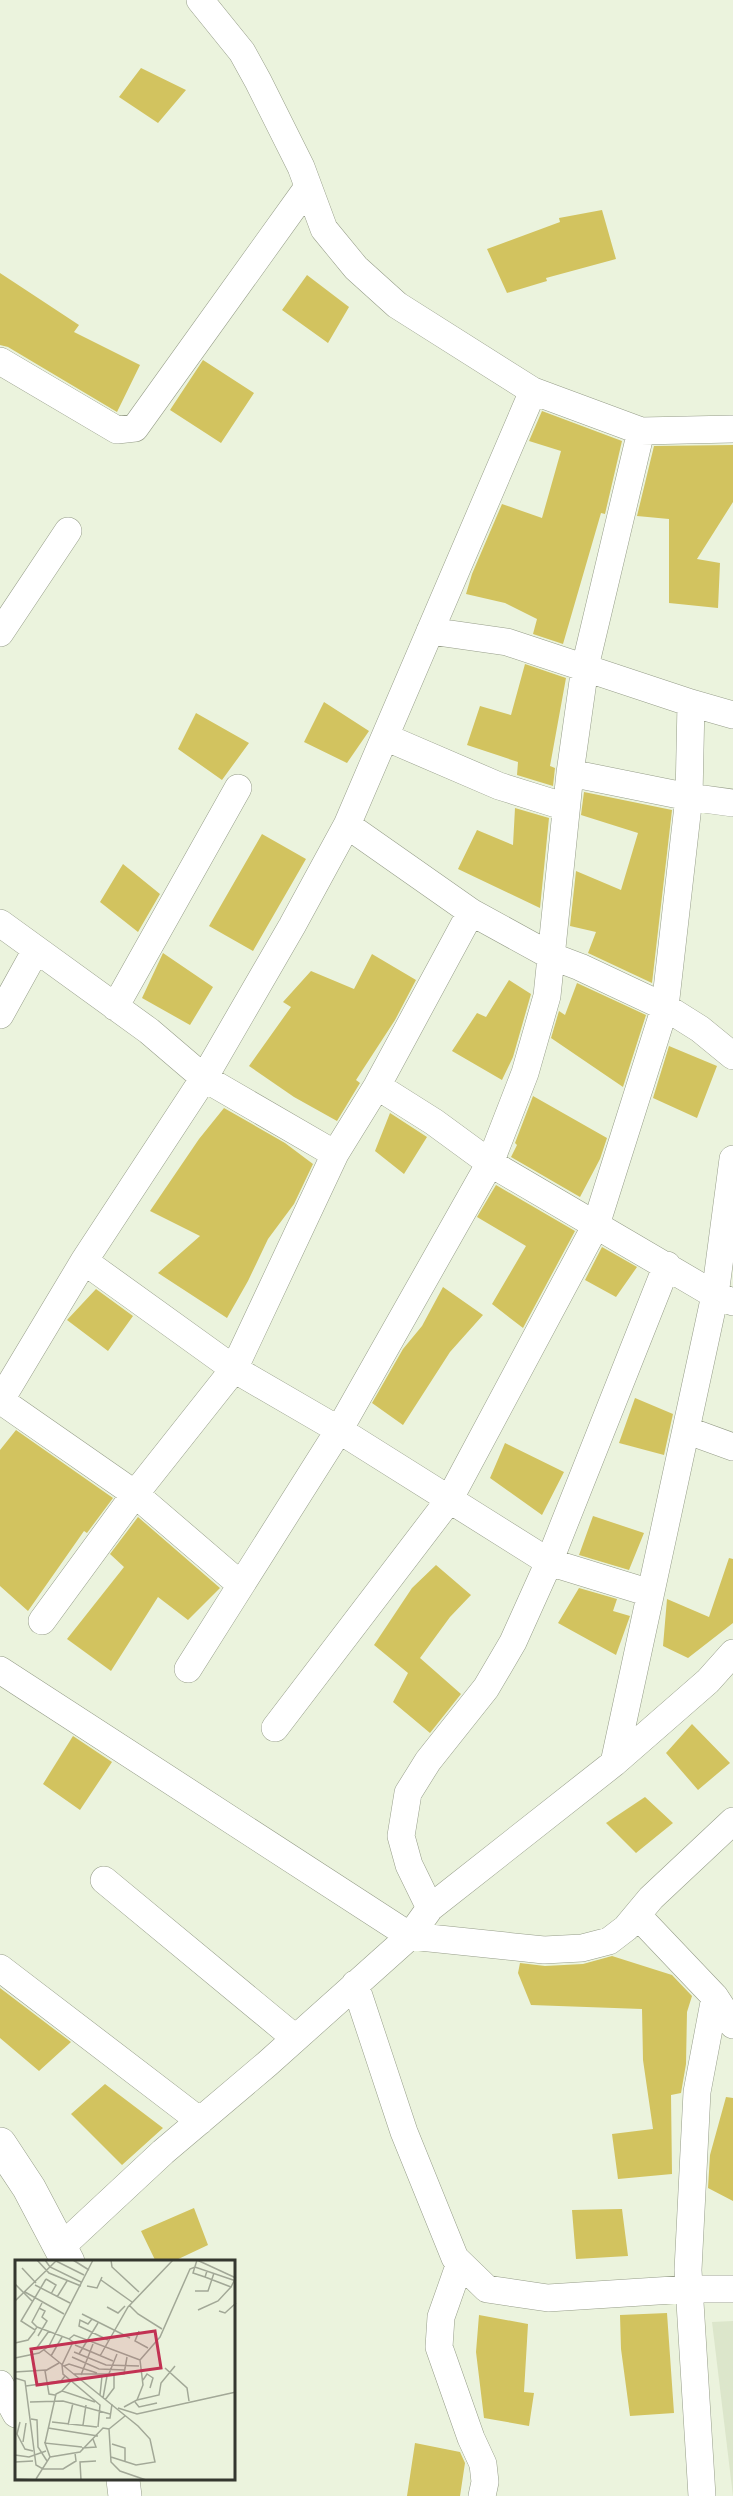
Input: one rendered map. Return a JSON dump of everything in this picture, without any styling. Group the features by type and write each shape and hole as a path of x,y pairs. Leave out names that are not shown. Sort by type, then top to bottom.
{"main road":[{"path":"0,2144 29,2188 64,2254"},
{"path":"123,2481 125,2496"}],"street":[{"path":"200,0 242,52 284,129 324,229 356,268 397,305 533,391 641,430 733,429"},
{"path":"0,361 117,430 135,428 308,187"},
{"path":"241,1585 135,1494 0,1400 84,1262 204,1078 292,926 347,825 533,391"},
{"path":"188,1668 339,1430 490,1163 540,1028 547,996 566,807 585,667 641,430"},
{"path":"0,633 68,531"},
{"path":"430,631 507,642 733,715"},
{"path":"275,1728 449,1500 596,1225 665,1007 689,797 691,703"},
{"path":"386,737 499,786 566,807"},
{"path":"570,773 689,797 733,803"},
{"path":"115,1007 238,788"},
{"path":"347,825 471,912 551,956 580,967 665,1007 700,1029 733,1056"},
{"path":"42,1621 135,1494 234,1370 335,1154 377,1086 471,912"},
{"path":"0,923 149,1031 204,1078 335,1154"},
{"path":"0,1015 36,950"},
{"path":"377,1086 434,1122 490,1163 724,1298"},
{"path":"614,1763 686,1430 724,1298 732,1177"},
{"path":"84,1262 234,1370 339,1430 549,1562 650,1593"},
{"path":"430,1908 409,1865 401,1836 408,1793 428,1761 486,1689 513,1642 549,1562 667,1265"},
{"path":"686,1430 733,1447"},
{"path":"64,2254 200,2121 410,1936 430,1908 614,1763 708,1681 733,1653"},
{"path":"0,1670 410,1936 544,1950 582,1948 609,1941 626,1928 651,1898 733,1821"},
{"path":"104,1880 295,2038"},
{"path":"637,1915 715,1997 733,2025"},
{"path":"0,1968 200,2121"},
{"path":"356,1984 404,2132 455,2258 488,2289 548,2298 689,2289 733,2289"},
{"path":"702,2496 689,2289 697,2092 715,1997"},
{"path":"460,2263 441,2317 439,2347 467,2428 483,2464 482,2496"},
{"path":"0,2384 15,2412"},
{"path":"0,2428 15,2415"}],"shaded area":[{"path":"733,2321 733,2496 712,2322"}],"building":[{"path":"141,68 186,90 158,123 119,97"},
{"path":"602,210 616,259 546,278 547,281 507,293 487,249 560,222 559,218"},
{"path":"0,273 79,325 74,332 140,365 117,412 8,347 0,345"},
{"path":"307,275 349,307 328,343 282,310"},
{"path":"203,360 254,393 221,443 170,410"},
{"path":"542,411 622,441 605,514 601,513 563,644 533,634 537,619 505,603 466,594 472,574 502,504 542,518 561,451 529,441"},
{"path":"733,445 733,502 697,559 720,563 718,608 669,603 669,519 637,516 654,446"},
{"path":"525,664 566,678 550,766 555,768 553,786 517,775 518,762 467,745 480,706 511,715"},
{"path":"324,702 369,731 347,763 304,742"},
{"path":"196,713 249,743 222,780 178,749"},
{"path":"584,792 672,810 652,983 588,953 596,932 570,926 576,871 621,890 638,833 581,815"},
{"path":"515,808 549,818 540,908 458,869 477,830 513,845"},
{"path":"262,834 306,859 253,951 209,926"},
{"path":"123,864 160,894 138,932 100,902"},
{"path":"163,953 213,987 190,1025 142,998"},
{"path":"372,954 416,980 395,1020 356,1080 360,1083 337,1121 294,1097 249,1066 291,1007 283,1002 311,971 354,989"},
{"path":"509,980 531,994 513,1057 502,1080 452,1051 477,1013 486,1017"},
{"path":"577,983 646,1015 623,1087 551,1038 559,1011 565,1015"},
{"path":"669,1046 717,1066 697,1118 653,1098"},
{"path":"533,1096 607,1138 600,1159 580,1197 511,1157"},
{"path":"224,1108 285,1143 313,1164 294,1204 268,1239 227,1318 158,1273 200,1236 150,1211 199,1139"},
{"path":"390,1113 427,1137 404,1174 375,1151"},
{"path":"496,1185 575,1231 523,1328 492,1304 526,1246 477,1217"},
{"path":"602,1247 637,1267 616,1297 585,1280"},
{"path":"443,1287 483,1315 450,1352 403,1425 372,1403 403,1349 422,1326"},
{"path":"96,1289 133,1316 108,1351 67,1320"},
{"path":"635,1398 673,1414 664,1455 619,1443"},
{"path":"16,1430 113,1498 87,1533 84,1531 28,1611 0,1586 0,1450"},
{"path":"505,1443 564,1472 542,1515 490,1478"},
{"path":"593,1516 644,1533 629,1570 579,1555"},
{"path":"138,1517 220,1588 188,1620 158,1597 111,1671 67,1639 124,1567 110,1554"},
{"path":"729,1558 733,1559 733,1623 688,1658 663,1646 667,1599 709,1617"},
{"path":"436,1565 471,1595 450,1617 420,1658 461,1694 430,1733 393,1702 408,1673 374,1645 412,1588"},
{"path":"579,1588 617,1599 613,1611 630,1616 616,1655 558,1623"},
{"path":"692,1724 730,1763 698,1790 666,1753"},
{"path":"73,1736 112,1762 80,1810 43,1784"},
{"path":"645,1797 673,1823 636,1853 606,1823"},
{"path":"612,1956 672,1975 692,1996 687,2012 686,2064 681,2093 671,2095 672,2174 618,2179 612,2134 653,2129 643,2060 642,2009 531,2005 518,1973 520,1963 545,1966 583,1964"},
{"path":"0,1988 71,2042 39,2071 0,2038"},
{"path":"105,2084 163,2128 122,2165 71,2114"},
{"path":"726,2097 733,2098 733,2201 708,2188 710,2155"},
{"path":"194,2208 208,2245 176,2260 155,2260 141,2231"},
{"path":"622,2209 628,2256 576,2259 572,2210"},
{"path":"667,2313 674,2413 630,2416 621,2349 620,2315"},
{"path":"479,2315 528,2324 524,2392 534,2393 529,2426 484,2418 476,2352"},
{"path":"415,2443 460,2452 465,2463 460,2496 407,2496"}]}
